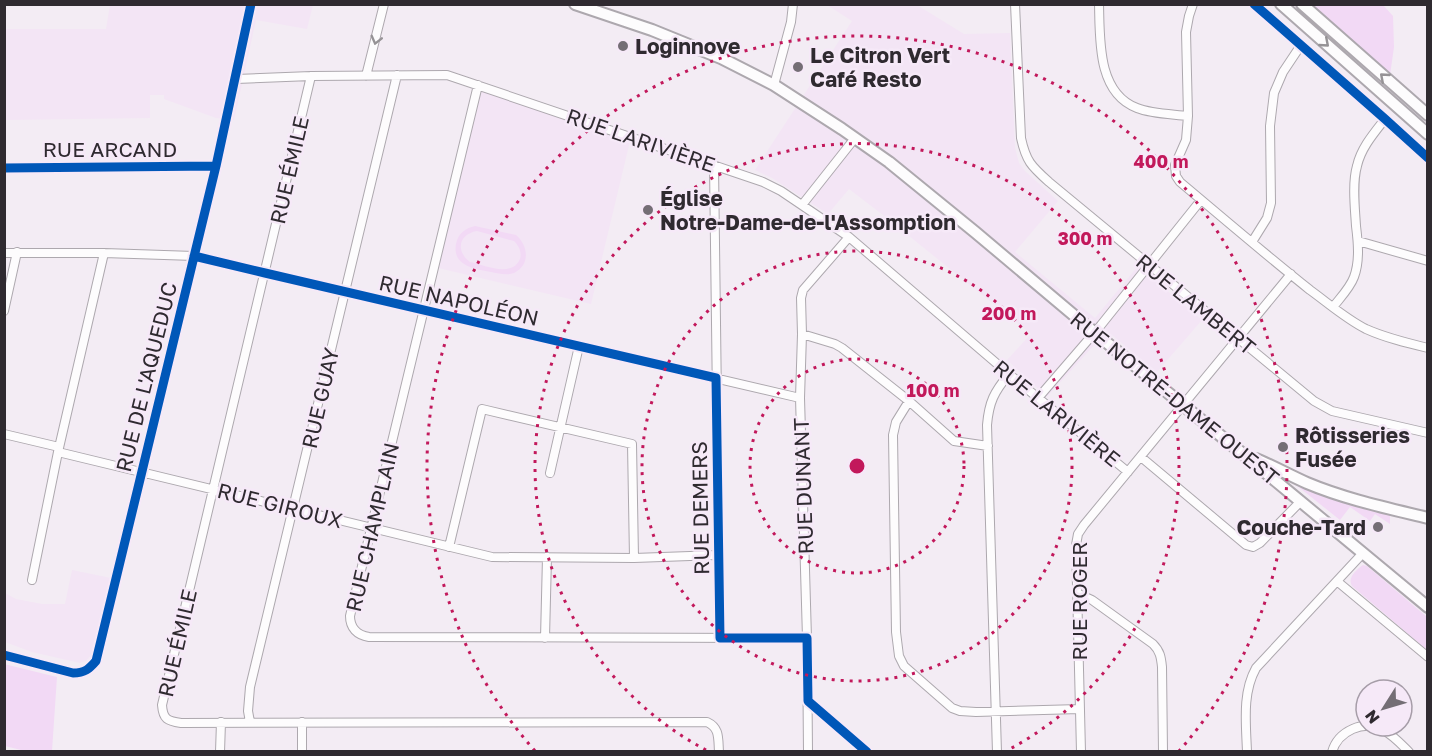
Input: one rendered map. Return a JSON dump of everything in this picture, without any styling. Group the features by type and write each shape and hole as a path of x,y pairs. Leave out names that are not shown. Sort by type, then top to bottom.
{"street":[{"name":"RUE DE L'AQUEDUC","path":"4,655 73,673 82,673 96,660 216,166 251,4"},
{"path":"366,76 384,4"},
{"name":"RUE NOTRE-DAME OUEST","path":"575,4 645,28 747,70 774,85 889,162 1428,607"},
{"path":"774,85 791,22 793,4"},
{"name":"RUE LAMBERT","path":"1015,4 1021,138 1026,158 1030,164 1048,182 1322,407 1428,433"},
{"path":"1099,4 1102,61 1117,93 1135,107 1188,116"},
{"path":"1193,4 1186,32 1188,116 1186,140 1175,165 1176,176 1180,182 1291,274 1350,319 1367,329 1428,348"},
{"path":"1254,4 1428,158"},
{"path":"1281,4 1428,134"},
{"path":"1302,4 1428,115"},
{"path":"1252,242 1267,218 1270,203 1270,126 1274,93 1283,72 1301,45"},
{"name":"RUE GUAY","path":"250,722 248,711 250,687 397,75"},
{"name":"RUE LARIVIÈRE","path":"236,79 447,75 763,182 781,191 849,237 1128,472"},
{"name":"RUE ÉMILE","path":"311,76 162,705 163,714 172,722 707,722 717,730 719,752"},
{"name":"RUE CHAMPLAIN","path":"478,85 350,616 352,628 359,634 369,637 807,638"},
{"path":"1333,307 1354,278 1356,269 1358,241 1355,178 1357,166 1366,144 1385,119"},
{"path":"802,205 855,138"},
{"name":"RUE DEMERS","path":"714,165 720,638"},
{"name":"RUE ARCAND","path":"4,168 216,166"},
{"path":"1038,398 1095,333 1202,200"},
{"name":"RUE DUNANT","path":"808,752 800,398 801,298 803,290 849,237"},
{"path":"1358,241 1428,261"},
{"path":"4,311 17,252"},
{"name":"RUE NAPOLÉON","path":"4,253 194,256 800,398"},
{"path":"32,580 58,449 104,253"},
{"name":"RUE ROGER","path":"1081,752 1076,545 1078,534 1291,274"},
{"path":"802,334 842,348 909,401 954,441 988,446"},
{"path":"550,473 579,346"},
{"path":"998,752 987,425 988,410 994,393 1010,374"},
{"path":"909,401 896,422 893,435 898,656 912,674 952,708 960,711 1080,709"},
{"path":"449,547 482,410 632,444 634,558"},
{"name":"RUE GIROUX","path":"4,434 214,490 492,556 634,558 718,555"},
{"path":"1242,453 1307,483 1335,493 1428,518"},
{"path":"1141,457 1246,545 1253,547 1260,543 1301,501"},
{"path":"1246,752 1247,692 1256,668 1363,553"},
{"path":"545,638 547,557"},
{"path":"1338,582 1428,657"},
{"path":"1077,593 1092,600 1159,650 1162,667 1163,752"},
{"path":"808,701 867,752"},
{"path":"220,752 221,722"},
{"path":"302,722 302,752"},
{"path":"1332,752 1338,738 1354,727 1364,727 1382,729 1410,752"}],"shaded area":[{"path":"110,5 313,5 307,29 256,20 234,120 216,118 164,99 164,95 150,95 150,118 5,120 5,29 106,29"},
{"path":"827,5 917,5 964,34 1010,33 1015,148 1019,163 1058,201 1015,252 1095,318 1138,266 1202,320 1157,372 1107,331 1047,397 1007,360 1031,334 883,215 849,189 828,214 772,178 755,170 852,21"},
{"path":"1310,5 1383,5 1393,16 1394,47 1390,75"},
{"path":"478,85 631,137 591,304 434,267"},
{"path":"472,227 516,235 525,249 523,265 514,273 505,274 478,269 461,262 456,251 457,240 463,232","holes":["477,231 514,241 520,249 520,259 516,265 504,269 470,262 465,258 461,248 463,239"]},
{"path":"1297,484 1390,515 1390,524 1375,514 1370,521 1350,507 1340,520"},
{"path":"1363,565 1427,617 1427,650 1352,586 1351,577"},
{"path":"72,570 111,578 91,655 86,661 80,663 32,652 5,642 5,593 16,599 42,604 65,604"},
{"path":"4,664 57,677 52,751 25,751 5,746"}],"cycle path":[{"path":"4,655 73,673 86,670 96,661 216,166 251,4"},
{"path":"1254,4 1428,158"},
{"path":"4,168 216,166"},
{"path":"194,256 716,378 720,638 807,638 808,701 867,752"}],"place":[{"name":"Loginnove","path":"623,46"},
{"name":"Le Citron Vert Café Resto","path":"798,67"},
{"name":"Église Notre-Dame-de-l'Assomption","path":"648,210"},
{"name":"Rôtisseries Fusée","path":"1283,447"},
{"name":"Couche-Tard","path":"1378,527"}]}
